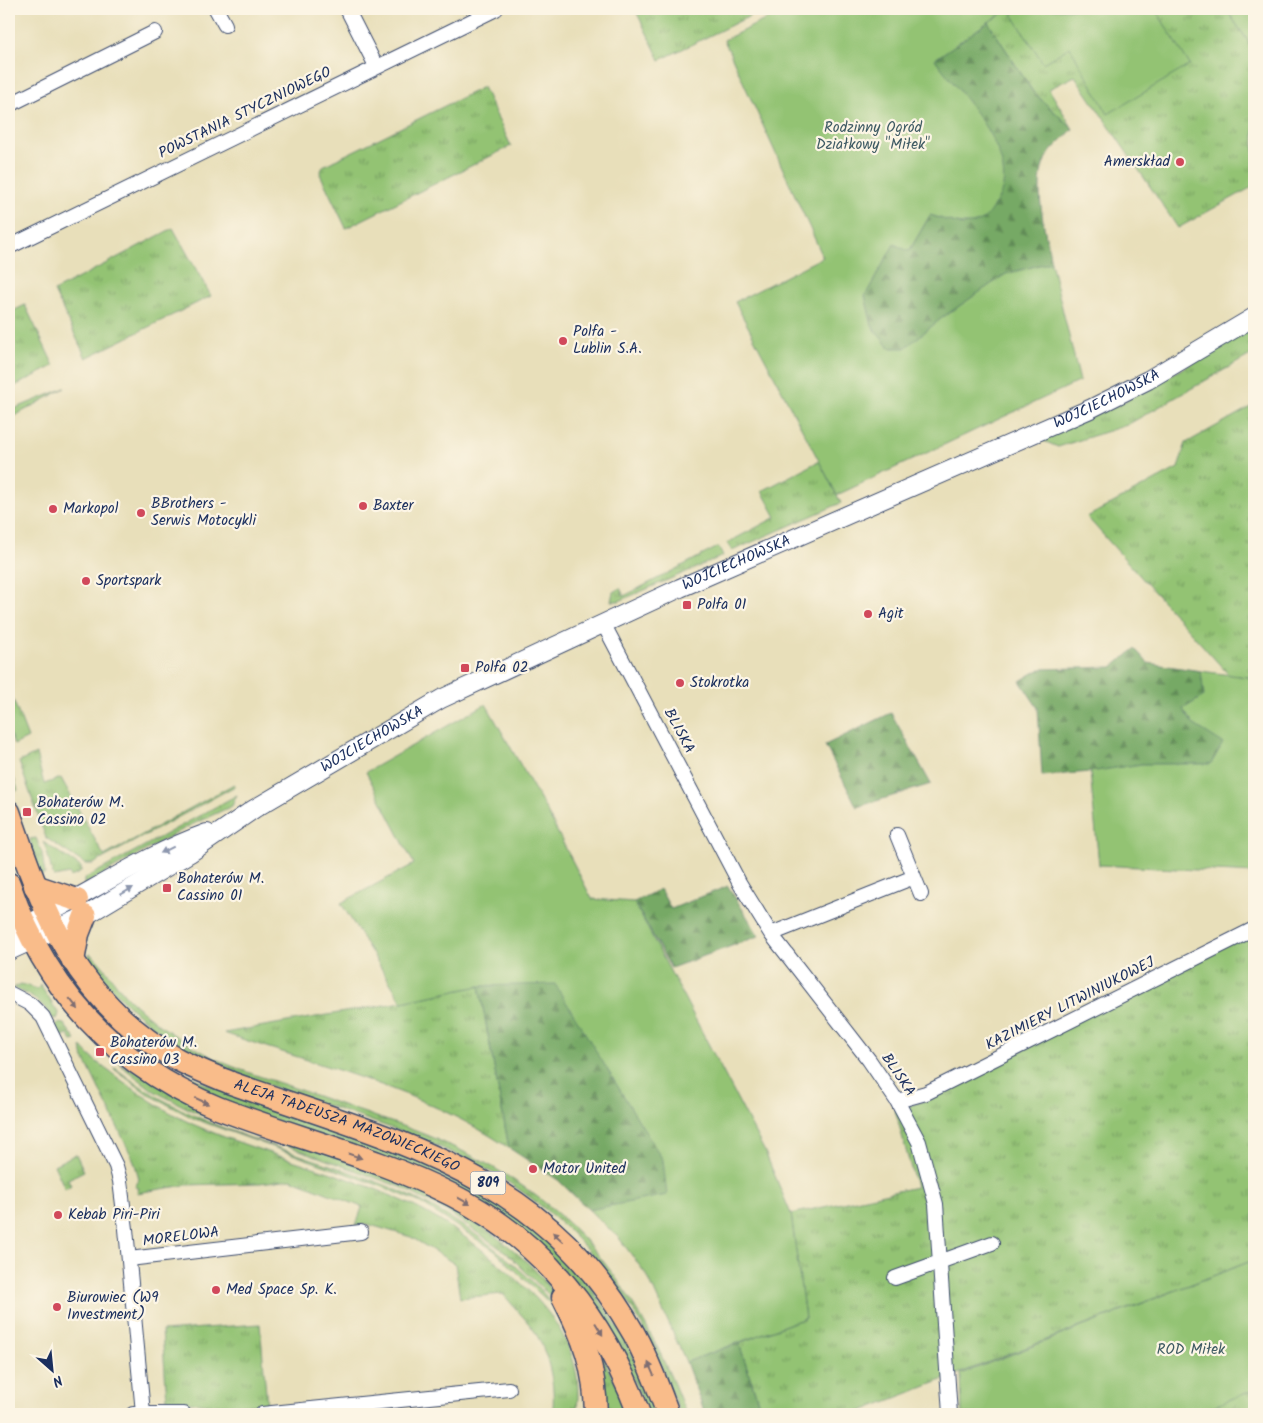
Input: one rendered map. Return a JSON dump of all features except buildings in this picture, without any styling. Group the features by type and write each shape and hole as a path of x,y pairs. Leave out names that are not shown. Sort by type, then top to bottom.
{"main road":[{"name":"809","path":"9,812 35,886 51,923"},
{"path":"35,886 81,908 73,961"},
{"name":"ALEJA TADEUSZA MAZOWIECKIEGO","path":"17,918 51,974 80,1012 112,1044 150,1073 184,1093 218,1108 401,1173 451,1194 503,1226 547,1264 568,1286 596,1323 617,1362 639,1414"},
{"name":"ALEJA TADEUSZA MAZOWIECKIEGO","path":"51,923 73,961 99,994 144,1037 175,1058 230,1083 440,1159 496,1188 523,1207 579,1257 608,1294 638,1341 668,1414"},
{"path":"547,1264 585,1343 594,1377 596,1414"}],"street":[{"path":"216,9 225,25"},
{"path":"347,9 376,66"},
{"name":"POWSTANIA STYCZNIOWEGO","path":"9,247 496,9"},
{"path":"9,106 155,32"},
{"name":"WOJCIECHOWSKA","path":"9,951 17,918 51,923 176,862 229,825 441,699 603,623 1090,409 1156,375 1254,317"},
{"name":"BLISKA","path":"603,623 740,884 771,934 869,1060 898,1101 918,1142 936,1204 950,1414"},
{"path":"896,835 921,894"},
{"path":"771,934 914,877"},
{"name":"KAZIMIERY LITWINIUKOWEJ","path":"898,1101 935,1089 1254,929"},
{"path":"9,993 30,1004 43,1017 116,1166 120,1181 128,1259"},
{"name":"MORELOWA","path":"138,1414 128,1259 361,1232"},
{"path":"895,1278 992,1243"},
{"path":"262,1414 509,1388"},
{"path":"138,1414 184,1414"}],"green space":[{"path":"635,9 746,9 750,16 660,60"},
{"name":"Rodzinny Ogród Działkowy \"Miłek\"","path":"787,9 1010,9 935,59 987,129 997,149 1003,169 1002,188 994,205 984,219 976,223 956,223 930,215 909,251 894,244 865,296 872,326 889,348 905,348 942,318 1006,274 1051,262 1080,381 837,495 735,302 823,257 724,40"},
{"path":"1010,9 1226,9 1254,50 1254,186 1178,228 1075,76 1049,89 1073,129 1033,92 988,22"},
{"path":"1021,9 1155,9 1190,65 1108,114 1070,47 1043,63 1012,14"},
{"path":"1226,9 1254,9 1254,50"},
{"path":"988,22 1033,92 1073,129 1046,158 1040,181 1041,209 1051,262 1006,274 942,318 905,348 889,348 872,326 865,296 894,243 909,251 930,215 963,225 982,220 960,95 935,59"},
{"path":"483,87 511,146 346,228 320,174 323,166"},
{"path":"173,228 211,296 86,358 54,291"},
{"path":"25,305 54,366 9,389 9,313"},
{"path":"1254,328 1254,353 1127,425 1058,447 1041,440 1125,401"},
{"path":"65,388 9,419 9,411"},
{"path":"1254,405 1254,678 1229,675 1087,517 1178,468 1186,443"},
{"path":"819,461 841,503 732,551 727,543 776,517 762,491"},
{"path":"718,547 723,556 619,601 611,601 613,592 620,588 624,596"},
{"path":"1135,649 1148,663 1201,671 1204,696 1183,709 1193,724 1224,743 1211,764 1142,764 1090,772 1042,776 1038,708 1020,681 1040,669 1112,667"},
{"path":"1201,671 1254,678 1254,873 1099,865 1090,772 1142,764 1211,764 1223,743 1193,724 1183,709 1204,696"},
{"path":"9,689 28,738 14,745 9,731"},
{"path":"486,704 545,808 592,899 634,902 765,1152 791,1214 805,1318 686,1362 648,1277 619,1238 589,1210 667,1195 663,1160 555,984 479,986 402,1002 341,903 414,864 366,772"},
{"path":"891,713 931,784 857,807 825,745"},
{"path":"36,754 44,784 61,778 104,856 234,784 235,786 93,864 85,864 46,838 19,762"},
{"path":"9,763 18,790 14,792 9,784"},
{"path":"237,795 232,806 189,826 84,885 84,879"},
{"path":"36,838 42,853 45,874 41,876 38,873 30,839"},
{"path":"43,842 81,867 81,872 71,877 69,874 54,877"},
{"path":"728,886 759,936 671,968 634,902 660,889 671,909"},
{"path":"1254,927 1254,1260 854,1414 762,1414 739,1343 805,1318 791,1214 916,1187 895,1110 933,1098"},
{"path":"90,954 104,967 126,996 146,1014 168,1031 224,1063 405,1127 458,1149 505,1174 546,1203 581,1236 612,1273 640,1315 664,1362 686,1414 680,1414 649,1338 617,1286 577,1238 530,1198 505,1180 478,1165 434,1145 266,1084 207,1059 181,1045 155,1028 109,985 87,957"},
{"path":"64,971 108,1023 154,1058 179,1072 236,1096 404,1155 457,1178 513,1211 541,1233 590,1286 629,1348 658,1414 648,1414 615,1345 573,1283 549,1256 521,1231 490,1208 456,1189 413,1169 226,1104 178,1081 128,1047 98,1020 59,974"},
{"path":"555,983 663,1160 668,1195 589,1210 558,1180 509,1148 479,986"},
{"path":"21,984 38,989 40,985 59,1014 57,1019 52,1018 36,1000 13,988"},
{"path":"479,986 509,1148 442,1110 407,1095 371,1081 224,1033 402,1002"},
{"path":"58,1023 64,1024 76,1040 72,1041 68,1034 60,1037 55,1027"},
{"path":"81,1046 95,1060 121,1080 151,1101 182,1119 229,1139 379,1190 438,1219 471,1241 531,1293 562,1333 574,1363 577,1380 576,1414 552,1414 552,1381 543,1348 533,1329 503,1294 460,1298 455,1264 411,1237 367,1224 356,1226 362,1207 291,1179 260,1183 186,1185 137,1193 139,1188 135,1187 139,1179 134,1161 82,1054"},
{"path":"119,1064 421,1190 480,1225 518,1254 549,1287 566,1313 585,1367 554,1300 507,1253 446,1211 403,1188 191,1110 154,1091"},
{"path":"115,1068 146,1090 213,1124 356,1174 392,1188 437,1210 482,1239 504,1256 543,1292 558,1311 495,1251 419,1202 378,1185 195,1119 148,1094"},
{"path":"76,1154 84,1171 68,1179 71,1185 65,1189 54,1165"},
{"name":"ROD Miłek","path":"1254,1260 1254,1390 1193,1414 962,1414 961,1374"},
{"path":"260,1324 267,1405 220,1405 167,1400 162,1331"},
{"path":"590,1332 631,1414 604,1414"},
{"path":"739,1343 762,1414 705,1414 686,1362"},
{"path":"1254,1390 1254,1414 1193,1414"}],"place":[{"name":"Amerskład","path":"1180,162"},
{"name":"Polfa - Lublin S.A.","path":"563,341"},
{"name":"Baxter","path":"363,506"},
{"name":"Markopol","path":"53,509"},
{"name":"BBrothers - Serwis Motocykli","path":"141,513"},
{"name":"Sportspark","path":"86,581"},
{"name":"Polfa 01","path":"687,605"},
{"name":"Agit","path":"868,614"},
{"name":"Polfa 02","path":"465,668"},
{"name":"Stokrotka","path":"680,683"},
{"name":"Bohaterów M. Cassino 02","path":"27,812"},
{"name":"Bohaterów M. Cassino 01","path":"167,888"},
{"name":"Bohaterów M. Cassino 03","path":"100,1052"},
{"name":"Motor United","path":"533,1169"},
{"name":"Kebab Piri-Piri","path":"58,1215"},
{"name":"Med Space Sp. K.","path":"216,1290"},
{"name":"Biurowiec (W9 Investment)","path":"57,1307"}]}
